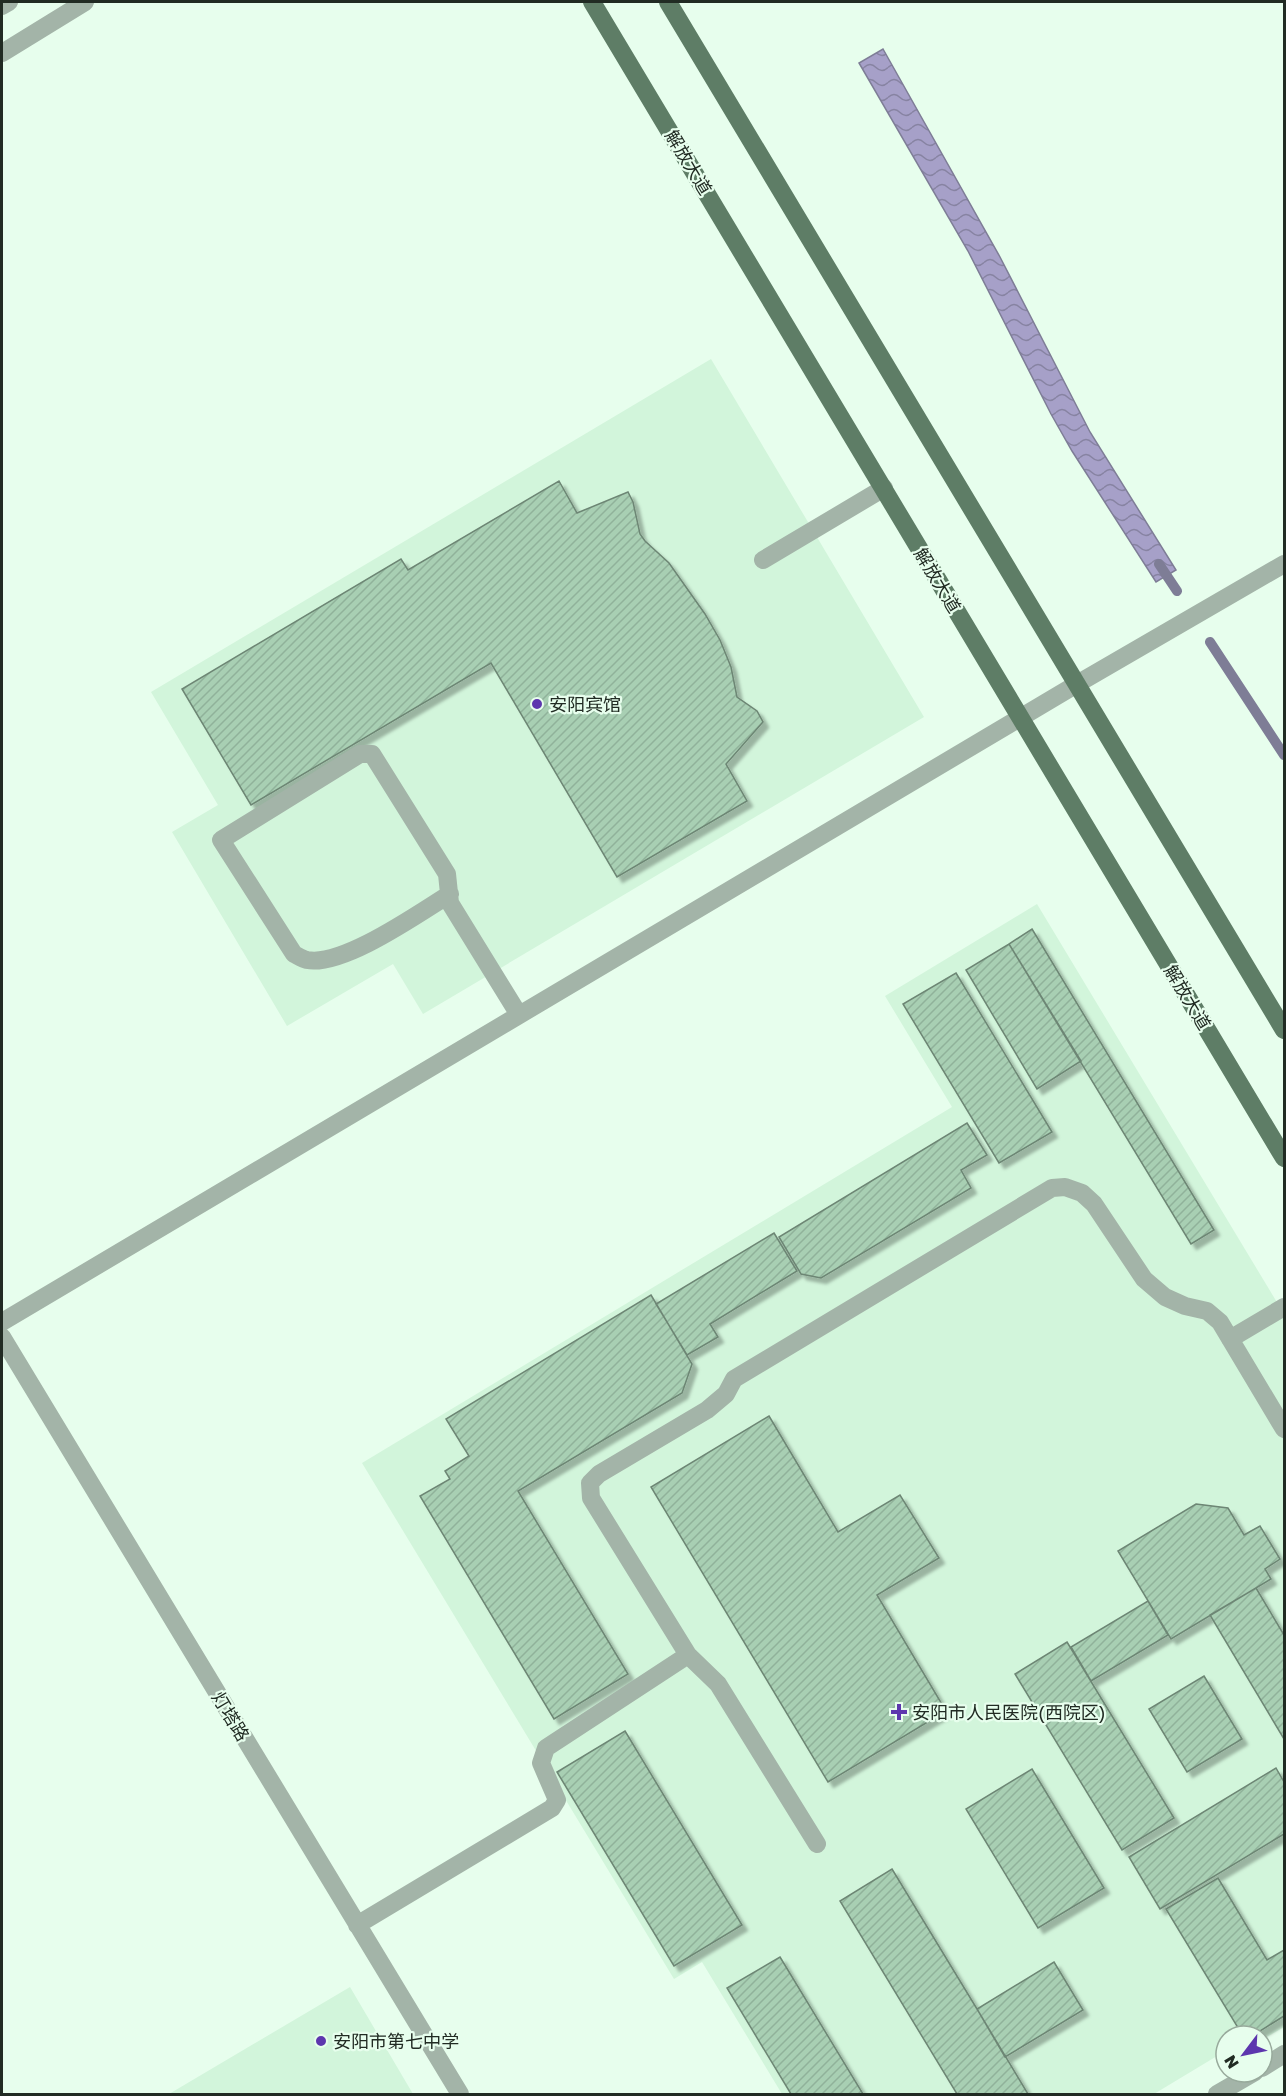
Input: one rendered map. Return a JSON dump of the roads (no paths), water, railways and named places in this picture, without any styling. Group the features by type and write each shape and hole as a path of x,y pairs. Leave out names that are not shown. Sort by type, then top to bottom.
{"main road":[{"name":"解放大道","path":"592,2 1284,1158"},
{"path":"669,2 1284,1030"}],"street":[{"path":"2,6 9,2"},
{"path":"2,53 85,2"},
{"path":"764,560 884,488"},
{"path":"2,1322 1021,717 1284,564"},
{"path":"450,894 371,941 334,957 306,960 294,954 221,840 360,754 372,754 447,874 450,894 450,903 519,1015"},
{"path":"817,1844 718,1684 688,1655 591,1498 590,1482 599,1474 707,1410 726,1394 734,1379 1052,1188 1065,1187 1082,1192 1094,1204 1144,1279 1165,1297 1185,1306 1207,1311 1220,1322 1284,1429"},
{"path":"1230,1339 1284,1306"},
{"name":"灯塔路","path":"2,1337 460,2094"},
{"path":"357,1925 552,1808 557,1800 542,1763 546,1748 688,1655"},
{"path":"1217,2094 1234,2084"}],"water":[{"path":"883,49 1000,257 1090,432 1176,570 1156,582 1072,451 968,251 859,63"}],"waterway":[{"path":"1159,564 1177,591"},
{"path":"1210,642 1284,755"}],"place":[{"name":"安阳宾馆","path":"537,704"},
{"name":"安阳市人民医院(西院区)","path":"899,1712"},
{"name":"安阳市第七中学","path":"321,2041"}]}
